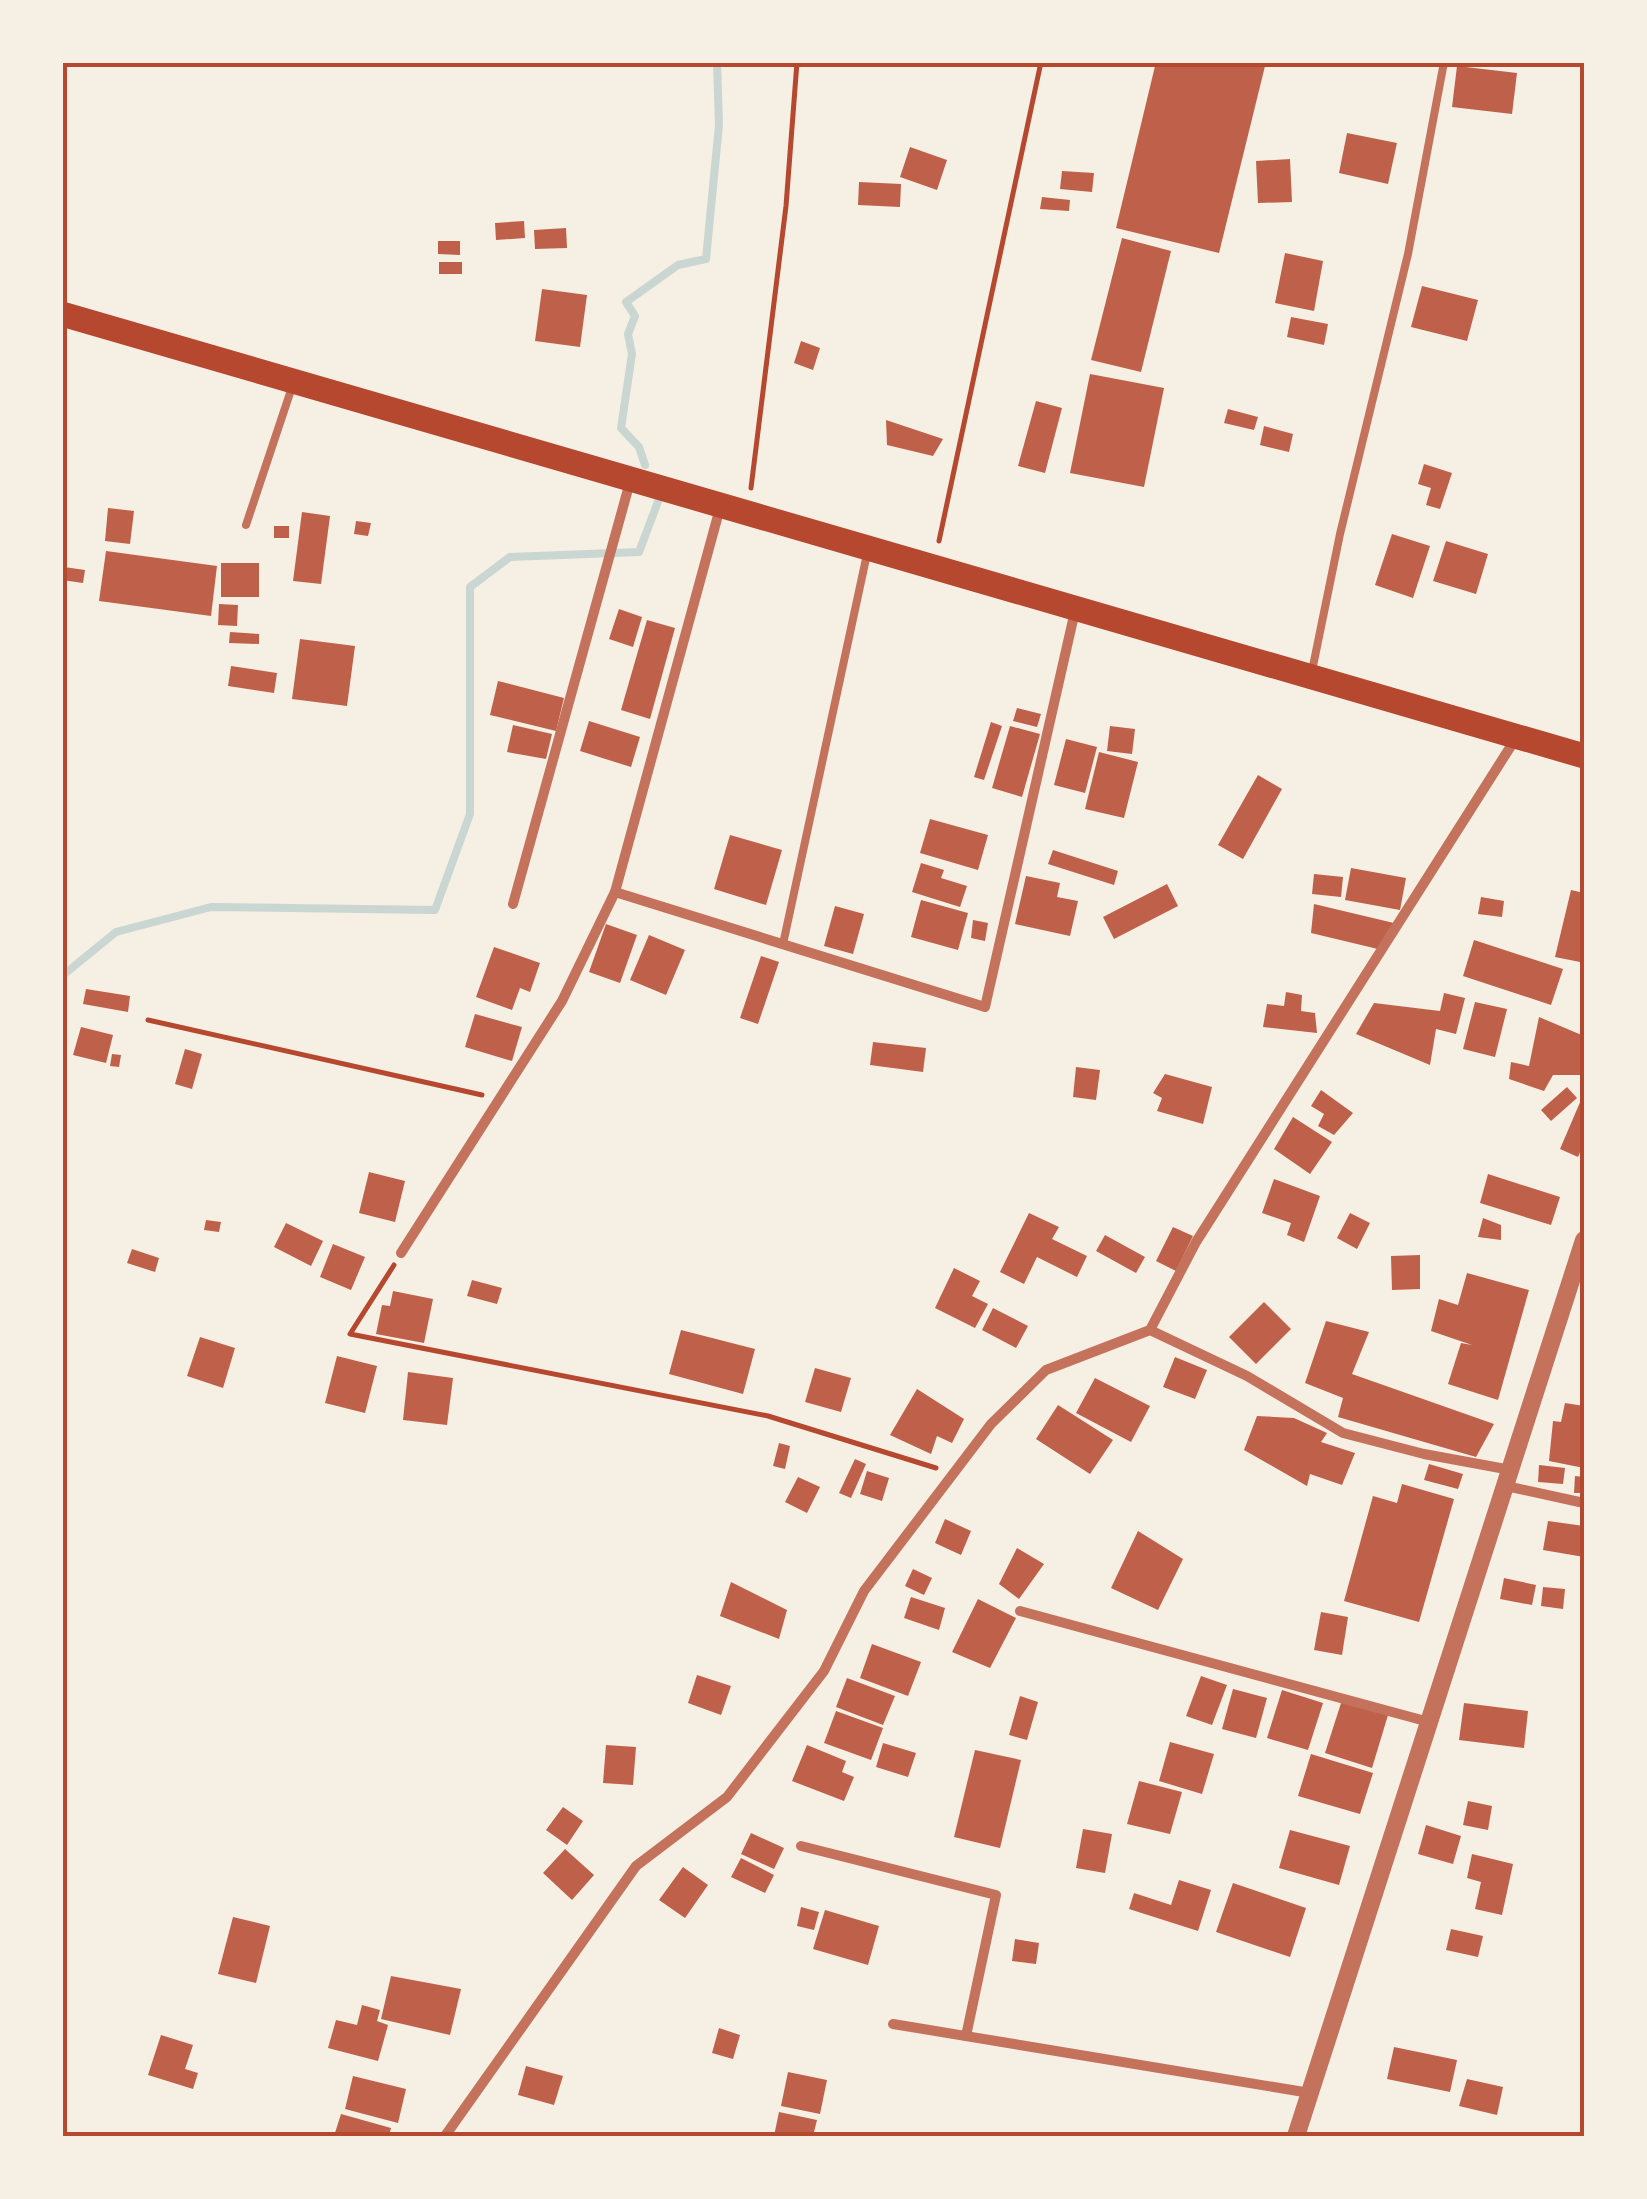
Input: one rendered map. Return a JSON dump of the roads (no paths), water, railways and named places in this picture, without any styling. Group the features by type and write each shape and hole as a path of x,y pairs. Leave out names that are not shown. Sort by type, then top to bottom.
{"highway":[{"path":"62,314 1584,756"}],"street":[{"path":"513,904 630,482"},
{"path":"401,1254 562,1001 615,892 720,508"},
{"path":"615,892 985,1007 1075,610"},
{"path":"445,2136 636,1866 726,1797 824,1670 864,1591 991,1424 1046,1370 1150,1330 1196,1242 1517,737"},
{"path":"1296,2136 1584,1240"},
{"path":"1150,1330 1247,1376 1343,1433 1508,1478 1584,1504"},
{"path":"1020,1611 1430,1722"},
{"path":"801,1846 996,1895 966,2036"},
{"path":"893,2024 1310,2092"}],"lane":[{"path":"1311,676 1340,534 1408,254 1444,62"},
{"path":"246,525 294,383"},
{"path":"783,944 868,550"}],"waterway":[{"path":"645,465 639,447 621,428 632,354 628,334 635,316 626,302 678,265 706,259 719,125 717,62"},
{"path":"62,976 116,932 211,907 435,910 470,814 470,587 510,557 639,552 662,491"}]}
